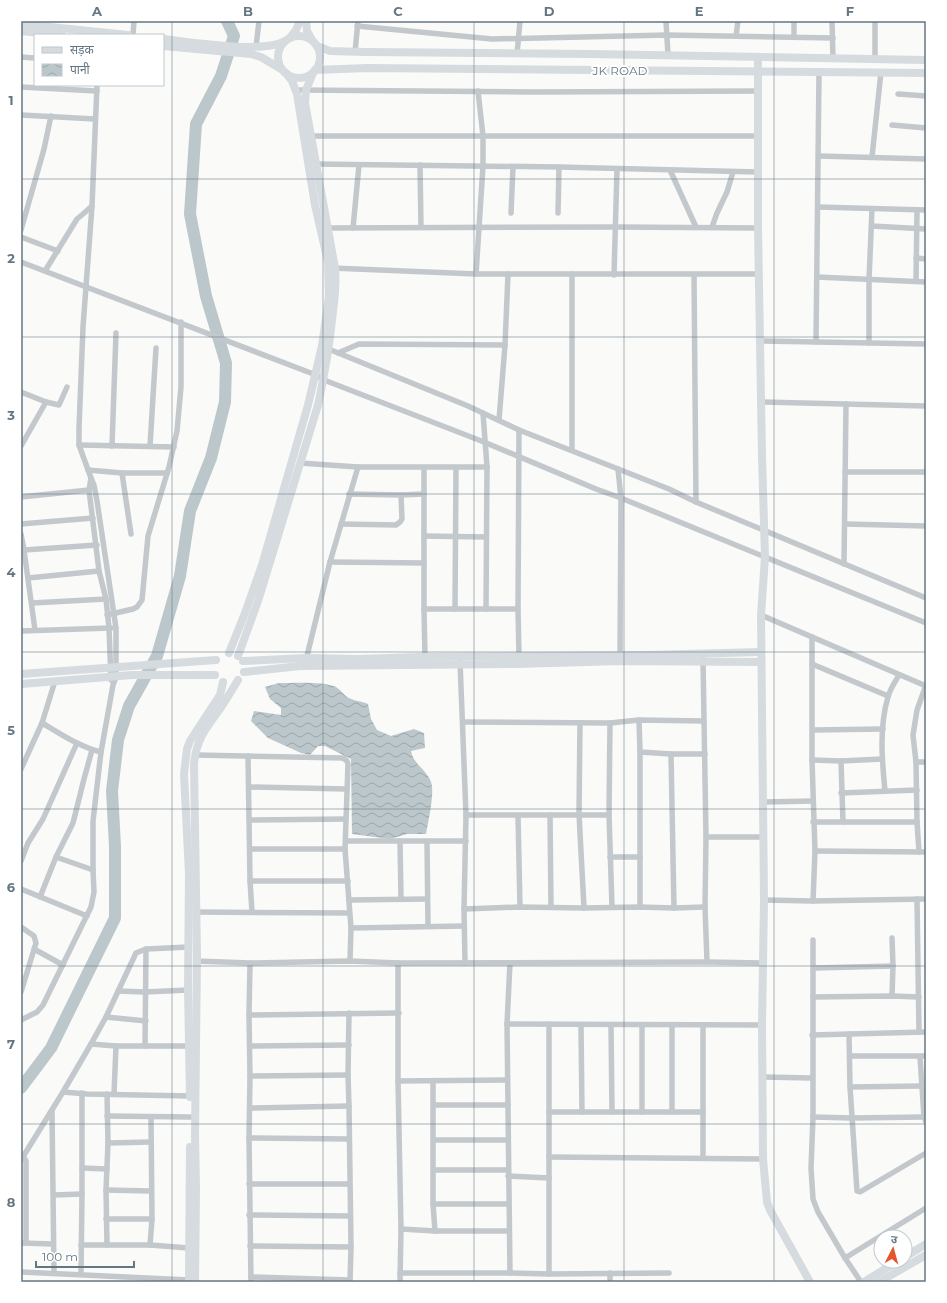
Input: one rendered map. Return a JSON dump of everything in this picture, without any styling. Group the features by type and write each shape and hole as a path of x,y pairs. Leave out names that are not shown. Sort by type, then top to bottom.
{"street":[{"path":"133,34 134,21"},
{"path":"256,47 259,21"},
{"path":"300,21 296,30 282,44 279,50 278,63 292,81 296,90 313,192 332,268"},
{"path":"191,1282 196,1189 194,1135 196,912 194,755 205,728 221,708 244,672 240,659 318,405 324,380 325,347 332,268 327,228 305,103 306,90 319,61 319,51 307,31 306,21"},
{"path":"517,54 520,21"},
{"path":"666,21 668,55"},
{"path":"736,36 738,21"},
{"path":"794,21 794,37"},
{"path":"832,21 833,58"},
{"path":"874,21 875,59"},
{"path":"21,24 118,34"},
{"path":"354,52 358,24 492,39 667,35 833,38"},
{"path":"21,31 35,26 59,34"},
{"path":"164,46 235,50 275,45 289,38 303,36 315,44"},
{"path":"164,39 235,50 261,57 296,78 308,76 314,71"},
{"name":"JK ROAD","path":"315,44 330,51 354,52 668,55 926,60"},
{"path":"21,57 34,58"},
{"path":"758,57 758,228 765,530 765,557 761,615 764,900 762,1025 763,1158 767,1202 770,1210 810,1282"},
{"name":"JK ROAD","path":"314,71 367,68 820,73 881,72 926,74"},
{"path":"872,157 881,72"},
{"path":"816,342 820,73"},
{"path":"21,87 97,88 92,206 82,348 79,428 80,445 98,501 114,613 112,628 113,680 101,752 93,821 94,892 92,907 43,1005 37,1012 21,1020"},
{"path":"296,90 758,91"},
{"path":"476,274 483,166 483,136 478,91"},
{"path":"898,94 926,96"},
{"path":"21,115 95,119"},
{"path":"21,230 44,149 51,116"},
{"path":"892,125 926,128"},
{"path":"311,136 758,136"},
{"path":"819,156 926,159"},
{"path":"315,164 559,167 758,172"},
{"path":"352,228 359,165"},
{"path":"420,165 421,227"},
{"path":"511,213 513,167"},
{"path":"558,213 559,167"},
{"path":"614,275 617,169"},
{"path":"670,170 696,227"},
{"path":"712,227 716,213 727,192 734,172"},
{"path":"45,271 77,219 92,206"},
{"path":"818,207 926,210"},
{"path":"869,343 869,280 872,209"},
{"path":"916,281 917,210"},
{"path":"872,226 926,229"},
{"path":"327,228 758,228"},
{"path":"21,237 58,251"},
{"path":"916,258 926,259"},
{"path":"21,262 181,322 188,327 316,374 324,380 484,442 518,458 621,498 926,623"},
{"path":"332,268 476,274 759,274"},
{"path":"499,420 505,345 508,274"},
{"path":"572,274 572,450"},
{"path":"694,275 696,502"},
{"path":"817,277 926,282"},
{"path":"108,614 133,609 137,607 142,600 148,536 167,473 177,431 181,387 181,322"},
{"path":"112,446 116,333"},
{"path":"760,341 926,344"},
{"path":"338,353 359,344 505,345"},
{"path":"325,347 483,413 519,430 669,489 696,502 926,598"},
{"path":"228,653 245,613 262,565 325,347"},
{"path":"150,446 156,348"},
{"path":"22,394 59,405 67,387"},
{"path":"21,446 46,402"},
{"path":"761,402 926,406"},
{"path":"844,564 846,404"},
{"path":"483,413 487,468 486,609"},
{"path":"519,430 519,656"},
{"path":"80,445 174,447"},
{"path":"300,463 358,467 487,468"},
{"path":"305,666 330,562 358,467"},
{"path":"424,468 425,657"},
{"path":"455,609 456,468"},
{"path":"618,469 621,498 620,658"},
{"path":"88,470 122,473 167,473"},
{"path":"846,472 926,472"},
{"path":"122,473 131,534"},
{"path":"91,478 89,490 99,571 112,628"},
{"path":"21,498 89,490"},
{"path":"349,494 424,494"},
{"path":"341,524 396,525 402,519 401,495"},
{"path":"21,524 93,518"},
{"path":"845,524 926,526"},
{"path":"21,534 35,630"},
{"path":"424,536 486,537"},
{"path":"24,550 96,545"},
{"path":"330,562 424,563"},
{"path":"28,578 99,571"},
{"path":"32,603 106,598"},
{"path":"424,609 518,609"},
{"path":"761,615 926,686 917,710 913,735 916,762 919,852"},
{"path":"21,631 112,628"},
{"path":"812,637 813,901"},
{"path":"703,658 761,652"},
{"path":"215,675 214,668 216,660 221,655 228,653 240,659 358,659 425,657 460,661 519,656 620,658"},
{"path":"244,672 305,666 460,661 703,658 761,662"},
{"path":"703,658 706,837 705,907 707,962"},
{"path":"21,674 216,660"},
{"path":"460,661 466,815 464,909 466,963"},
{"path":"812,664 888,696"},
{"path":"21,684 55,681 113,680 132,675 215,675 223,682 228,683 238,680"},
{"path":"885,791 882,760 883,729 888,696 899,675"},
{"path":"21,769 42,723 55,681"},
{"path":"191,1282 189,1248 189,874 184,774 190,741 220,695 223,682"},
{"path":"463,722 610,723 639,720 704,721"},
{"path":"639,720 640,907"},
{"path":"42,723 77,743 92,750 101,752"},
{"path":"580,723 579,814 584,908"},
{"path":"610,723 609,815 612,907"},
{"path":"813,730 883,729"},
{"path":"21,861 28,843 43,819 77,743"},
{"path":"40,897 56,856 73,823 92,750"},
{"path":"640,752 705,754"},
{"path":"671,754 674,908"},
{"path":"194,755 343,758 347,761 346,849 351,928 350,960"},
{"path":"248,756 250,787 250,881 252,912"},
{"path":"812,760 882,760"},
{"path":"841,761 843,822"},
{"path":"916,762 926,762"},
{"path":"250,787 346,789"},
{"path":"841,793 917,790"},
{"path":"763,802 813,801"},
{"path":"466,815 609,815"},
{"path":"550,815 551,907"},
{"path":"518,816 520,907"},
{"path":"250,820 346,820"},
{"path":"813,822 917,822"},
{"path":"706,837 763,837"},
{"path":"346,841 466,841"},
{"path":"400,842 401,899"},
{"path":"427,842 428,926"},
{"path":"250,849 346,849"},
{"path":"814,851 926,852"},
{"path":"56,856 93,870"},
{"path":"610,857 640,857"},
{"path":"250,881 348,881"},
{"path":"21,889 87,916"},
{"path":"349,900 427,899"},
{"path":"917,899 919,1032"},
{"path":"764,900 813,901 926,899"},
{"path":"464,909 520,907 705,907"},
{"path":"196,912 350,913"},
{"path":"351,928 464,926"},
{"path":"21,927 34,936 36,943 21,992"},
{"path":"892,938 892,996"},
{"path":"813,940 813,1117 811,1168 813,1199 818,1212 845,1258 863,1282 885,1269"},
{"path":"53,1244 24,1243 26,1161 22,1158 64,1092 91,1044 106,1017 136,953 146,949 189,947"},
{"path":"34,949 63,965"},
{"path":"145,1046 146,949"},
{"path":"196,961 250,963 350,960 398,963 764,963"},
{"path":"250,963 249,1215 251,1280 350,1281 350,1106 348,1075 349,1013"},
{"path":"398,963 398,1081 401,1229 400,1282"},
{"path":"510,963 507,1024 510,1273"},
{"path":"814,968 893,966"},
{"path":"118,991 145,992 188,990"},
{"path":"813,997 919,997"},
{"path":"249,1015 399,1013"},
{"path":"106,1017 146,1021"},
{"path":"507,1024 762,1025"},
{"path":"549,1024 549,1274"},
{"path":"581,1025 582,1112"},
{"path":"611,1025 612,1112"},
{"path":"642,1025 642,1112"},
{"path":"672,1025 672,1112"},
{"path":"703,1025 703,1158"},
{"path":"812,1035 926,1032"},
{"path":"849,1034 850,1087 857,1192 860,1192 926,1153"},
{"path":"91,1044 116,1046 190,1046"},
{"path":"250,1046 349,1045"},
{"path":"114,1094 116,1046"},
{"path":"813,1117 925,1119 921,1086 923,1056 850,1056"},
{"path":"250,1076 348,1075"},
{"path":"762,1077 812,1078"},
{"path":"398,1081 507,1080"},
{"path":"433,1081 433,1204 435,1231"},
{"path":"850,1087 921,1086"},
{"path":"64,1092 190,1096"},
{"path":"80,1274 82,1093"},
{"path":"107,1094 107,1245"},
{"path":"434,1105 508,1105"},
{"path":"250,1108 350,1106"},
{"path":"52,1110 54,1273"},
{"path":"549,1112 703,1112"},
{"path":"107,1116 190,1117"},
{"path":"150,1245 152,1219 151,1117"},
{"path":"249,1138 350,1138"},
{"path":"434,1140 508,1140"},
{"path":"108,1142 151,1142"},
{"path":"549,1157 763,1158"},
{"path":"82,1168 107,1169"},
{"path":"434,1170 508,1173 549,1178"},
{"path":"249,1184 350,1184"},
{"path":"106,1190 151,1191"},
{"path":"54,1195 82,1194"},
{"path":"433,1204 508,1204"},
{"path":"845,1258 926,1208"},
{"path":"249,1215 350,1216"},
{"path":"106,1219 152,1219"},
{"path":"401,1229 435,1231 509,1230"},
{"path":"913,1252 926,1244"},
{"path":"81,1245 150,1245 189,1248"},
{"path":"250,1246 351,1247"},
{"path":"879,1282 926,1255"},
{"path":"21,1272 80,1274 191,1282"},
{"path":"400,1273 549,1274 670,1272"},
{"path":"610,1273 610,1282"}],"water":[{"path":"279,683 331,685 338,688 349,698 368,704 371,719 377,730 391,736 414,729 424,733 425,748 411,751 414,760 429,778 432,787 431,808 426,834 407,834 390,839 352,834 351,759 325,746 318,746 310,755 301,753 268,738 251,721 254,711 281,715 281,708 270,699 265,687"}],"waterway":[{"path":"21,1088 51,1048 115,918 115,846 112,791 118,740 129,706 157,656 180,576 190,511 211,458 225,402 226,363 206,296 190,214 196,124 221,76 234,36 227,21"}]}
